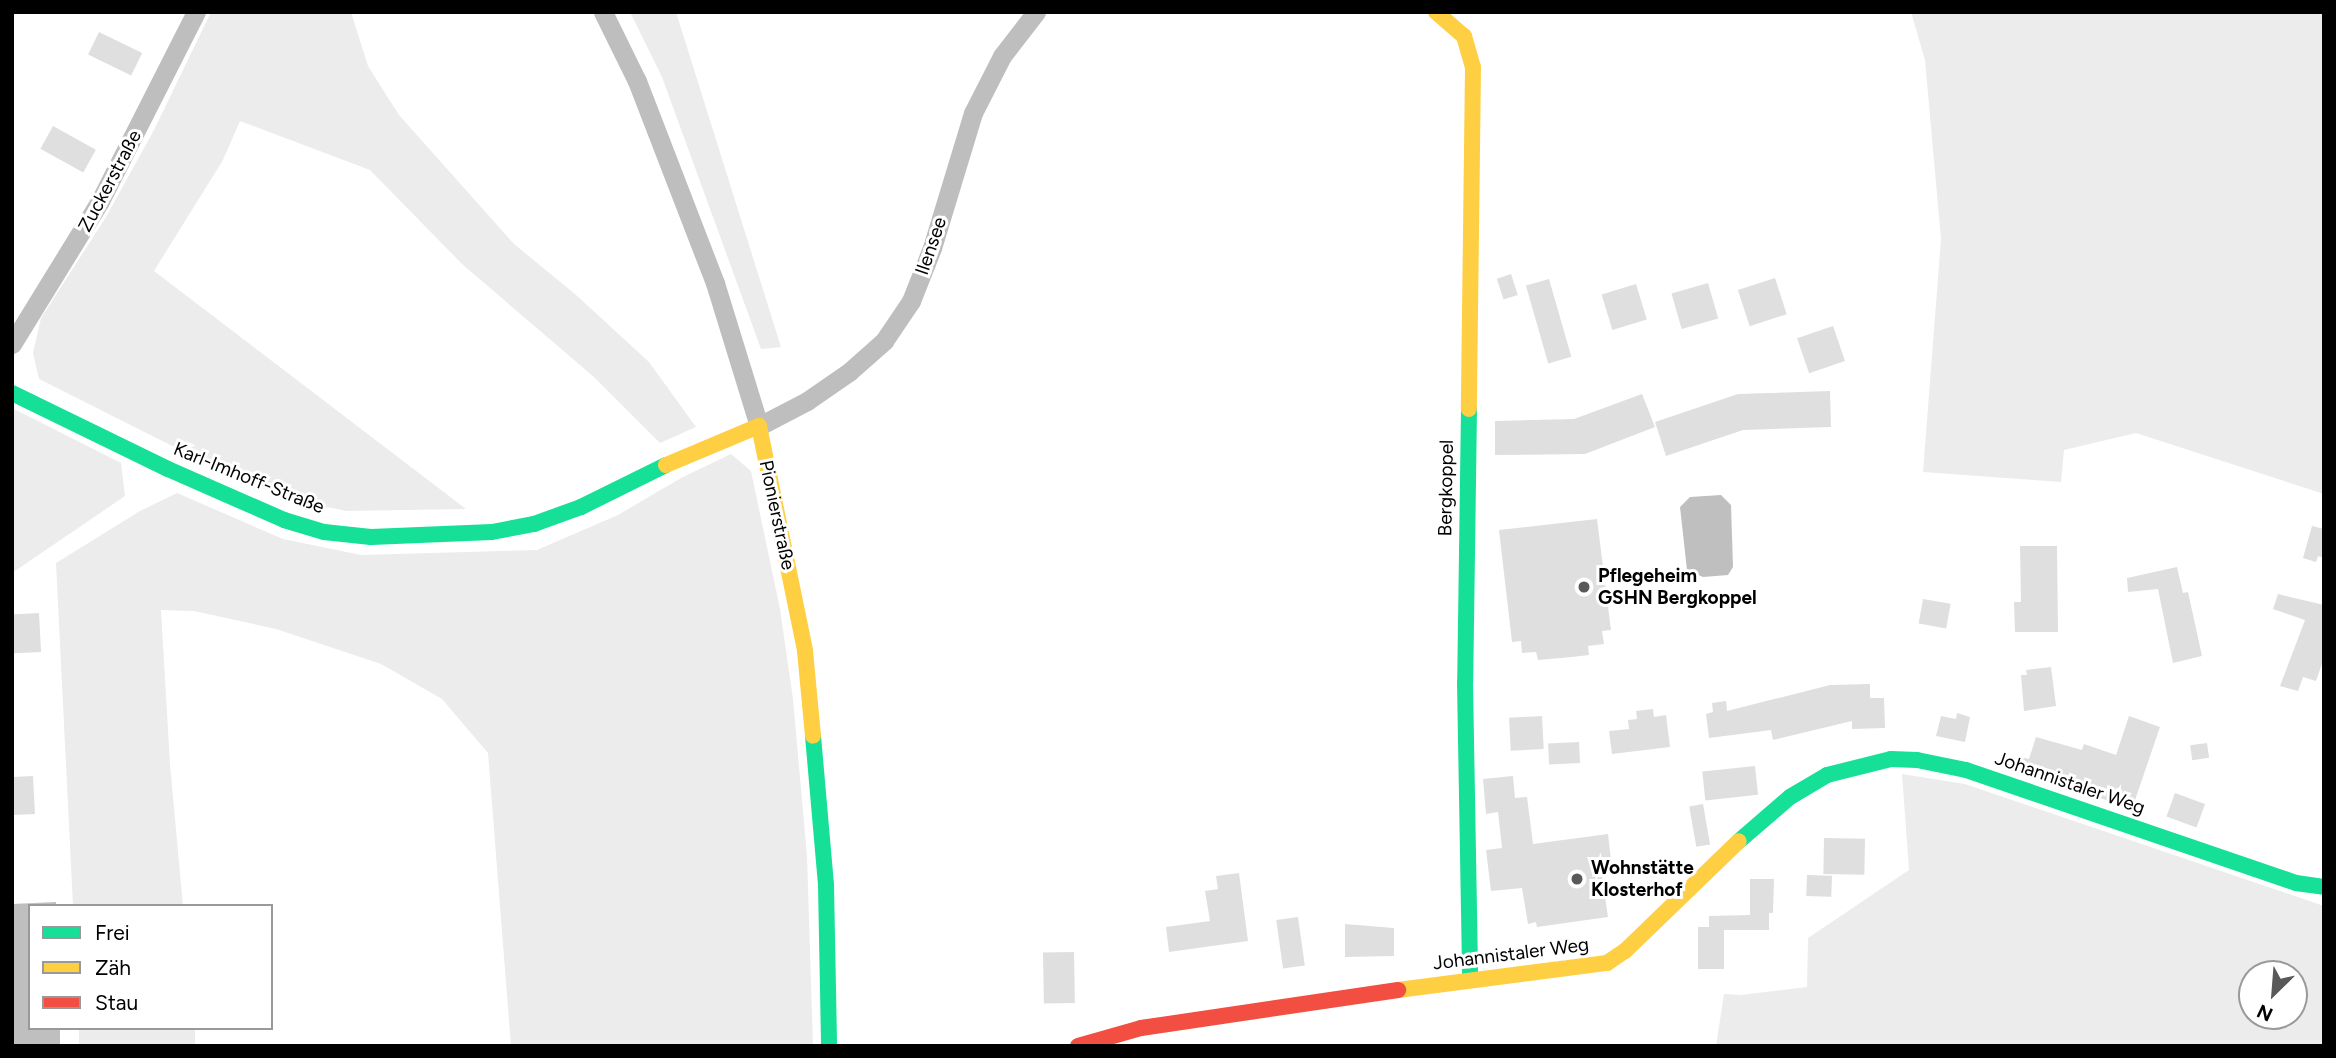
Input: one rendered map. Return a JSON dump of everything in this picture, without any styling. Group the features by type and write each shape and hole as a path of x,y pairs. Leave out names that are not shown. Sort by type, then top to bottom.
{"street":[{"name":"Zuckerstraße","path":"12,344 100,201 196,12"},
{"name":"Pionierstraße","path":"603,12 637,81 710,270 759,426 805,651 826,885 829,1046"},
{"name":"Ilensee","path":"759,426 807,401 849,373 891,331 911,301 932,248 973,113 1002,56 1036,12"},
{"name":"Bergkoppel","path":"1436,12 1464,36 1474,67 1465,668 1470,979"},
{"name":"Karl-Imhoff-Straße","path":"12,393 169,469 284,520 324,532 371,537 492,532 534,524 580,507 692,452 759,426"},
{"name":"Johannistaler Weg","path":"1078,1046 1141,1028 1470,979 1607,963 1625,951 1727,852 1790,797 1827,775 1891,759 1917,760 1966,769 2295,883 2324,887"}],"shaded area":[{"path":"211,12 351,12 368,66 399,115 514,244 575,294 649,362 696,427 660,443 594,377 462,264 370,170 240,121 223,160 154,271 466,509 346,511 305,502 246,483 39,379 33,353 41,318 106,217 154,130"},
{"path":"630,12 676,12 781,347 761,349 662,77"},
{"path":"1911,12 2324,12 2324,494 2136,433 2064,450 2061,482 1923,472 1941,239 1925,60"},
{"path":"12,408 121,463 125,496 12,573"},
{"path":"731,454 751,471 780,609 793,699 807,856 813,1046 511,1046 488,753 442,699 381,664 276,629 194,611 161,610 170,764 183,904 73,904 56,563 140,511 177,493 283,539 361,555 537,550 618,515 681,478"},
{"path":"1721,495 1731,505 1733,567 1728,575 1703,577 1687,570 1680,507 1690,497"},
{"path":"1902,774 1965,784 2324,906 2324,1046 1716,1046 1724,994 1740,995 1807,987 1808,938 1909,870"},
{"path":"56,902 28,904 28,1030 60,1030 60,1046 12,1046 12,904"},
{"path":"79,1030 195,1030 195,1046 79,1046"}],"building":[{"path":"99,32 142,53 131,76 88,54"},
{"path":"53,126 96,150 83,172 40,149"},
{"path":"1511,274 1518,295 1504,300 1497,279"},
{"path":"1775,278 1787,314 1750,326 1738,290"},
{"path":"1549,279 1571,357 1548,363 1526,286"},
{"path":"1708,283 1718,319 1682,329 1671,293"},
{"path":"1636,284 1647,319 1612,330 1602,295"},
{"path":"1833,326 1845,361 1809,373 1797,338"},
{"path":"1830,391 1831,427 1743,430 1666,456 1655,422 1738,394"},
{"path":"1642,394 1655,427 1585,454 1495,455 1495,421 1574,419"},
{"name":"Pflegeheim GSHN Bergkoppel","path":"1597,519 1611,630 1602,631 1604,644 1588,646 1589,655 1572,657 1538,660 1536,652 1522,653 1521,641 1512,642 1499,530"},
{"path":"2312,526 2324,529 2324,558 2318,556 2316,562 2303,558"},
{"path":"2020,546 2057,546 2058,632 2015,632 2014,602 2021,602"},
{"path":"2177,567 2183,593 2188,592 2202,656 2173,663 2158,589 2128,592 2127,578"},
{"path":"2278,594 2324,605 2324,658 2316,681 2303,677 2298,691 2280,686 2305,620 2273,609"},
{"path":"1923,599 1951,604 1946,628 1919,624"},
{"path":"39,613 41,652 14,653 12,614"},
{"path":"2051,667 2056,706 2024,711 2021,675 2027,675 2026,670"},
{"path":"1870,684 1870,698 1884,698 1885,728 1852,729 1852,721 1773,740 1771,730 1709,738 1706,714 1713,712 1712,703 1726,701 1727,711 1830,685"},
{"path":"1653,709 1654,717 1666,715 1670,747 1612,754 1609,731 1629,729 1628,720 1637,719 1636,711"},
{"path":"1957,713 1970,717 1965,742 1936,736 1941,716 1956,719"},
{"path":"1542,716 1544,749 1511,751 1509,718"},
{"path":"2129,716 2160,727 2132,809 2016,769 2020,757 2029,759 2036,737 2082,750 2084,744 2116,755"},
{"path":"1579,742 1580,763 1549,765 1548,744"},
{"path":"2207,743 2209,758 2192,760 2190,745"},
{"path":"1755,766 1758,795 1705,800 1702,772"},
{"path":"33,776 35,814 14,815 12,777"},
{"path":"1513,776 1515,798 1527,797 1533,844 1608,834 1611,860 1600,862 1608,917 1537,927 1536,922 1528,924 1522,888 1491,891 1486,850 1502,848 1498,812 1486,814 1483,779"},
{"path":"2175,793 2205,804 2197,827 2166,816"},
{"path":"1703,804 1710,844 1696,847 1689,806"},
{"path":"1824,838 1865,839 1864,875 1823,874"},
{"path":"1239,873 1248,941 1169,952 1166,927 1210,921 1205,891 1218,889 1216,876"},
{"path":"1807,875 1832,876 1831,897 1806,896"},
{"path":"1750,879 1774,879 1773,913 1769,913 1769,930 1724,930 1724,969 1698,969 1698,927 1709,927 1709,916 1750,915"},
{"path":"1298,917 1305,966 1283,969 1276,920"},
{"path":"1345,924 1394,928 1394,956 1345,957"},
{"path":"1074,952 1075,1003 1044,1004 1043,953"}],"traffic: fast":[{"path":"12,393 168,469 284,520 324,532 371,537 492,532 534,524 581,507 666,465"},
{"path":"1469,409 1465,682 1470,979"},
{"path":"813,736 826,885 829,1046"},
{"path":"1739,841 1790,797 1827,775 1891,759 1917,760 1966,770 2296,883 2324,887"}],"traffic: slow":[{"path":"1436,12 1464,36 1473,67 1469,409"},
{"path":"666,465 759,426 805,651 813,736"},
{"path":"1398,990 1607,963 1625,951 1739,841"}],"traffic: jam":[{"path":"1078,1046 1141,1028 1398,990"}],"place":[{"name":"Pflegeheim GSHN Bergkoppel","path":"1584,587"},
{"name":"Wohnstätte Klosterhof","path":"1577,879"}]}
